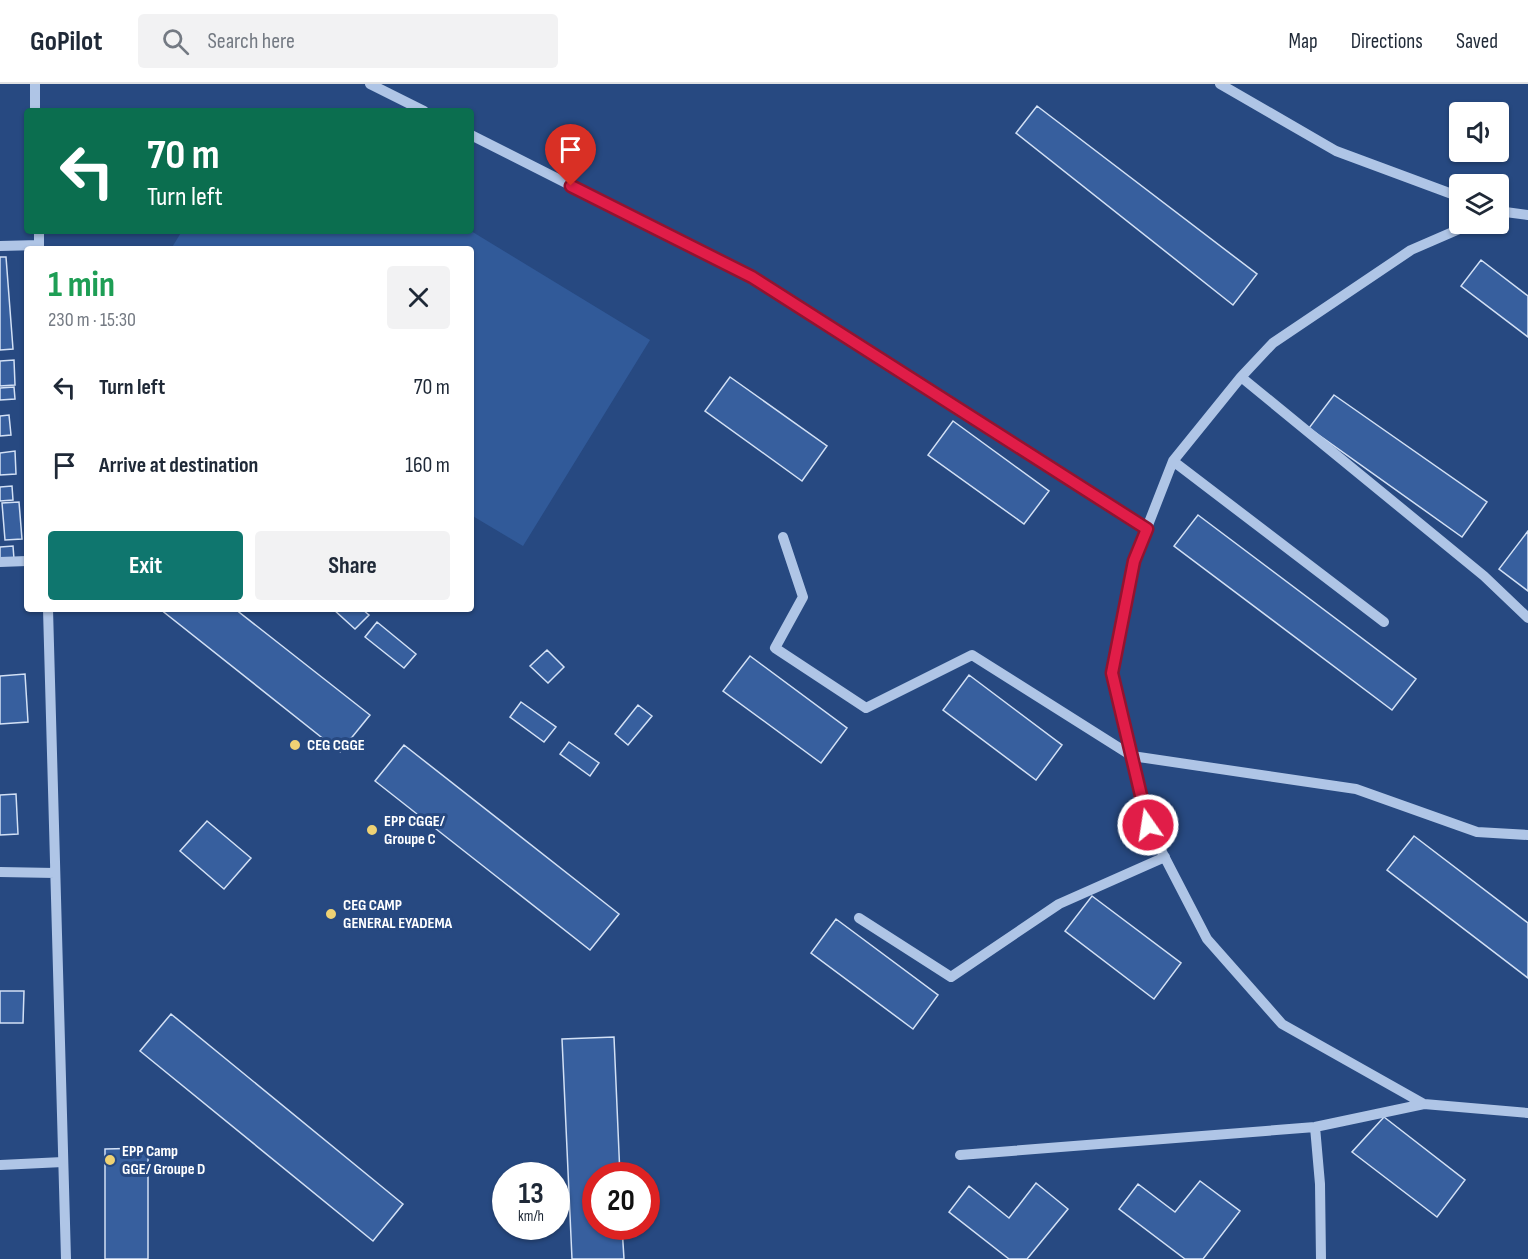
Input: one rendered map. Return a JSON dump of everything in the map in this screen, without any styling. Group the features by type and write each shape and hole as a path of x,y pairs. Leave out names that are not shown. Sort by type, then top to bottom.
{"street":[{"path":"35,84 35,108"},
{"path":"370,84 418,108"},
{"path":"1220,84 1336,151 1449,193"},
{"path":"474,137 752,277 1147,529"},
{"path":"1509,212 1528,215"},
{"path":"1424,1104 1282,1024 1207,939 1148,825 1112,673 1134,561 1173,461 1241,377 1273,343 1411,250 1449,234"},
{"path":"0,246 24,247"},
{"path":"1241,377 1484,576 1528,618"},
{"path":"1173,461 1384,622"},
{"path":"783,537 803,597 775,648 866,708 972,655 1132,756 1356,789 1477,832 1528,835"},
{"path":"0,562 24,561"},
{"path":"48,612 66,1259"},
{"path":"859,918 951,977 1059,904 1165,857"},
{"path":"0,872 55,873"},
{"path":"960,1155 1315,1127 1424,1104 1528,1113"},
{"path":"1315,1127 1320,1184 1321,1259"},
{"path":"0,1165 63,1162"}],"shaded area":[{"path":"474,233 650,340 523,546 474,517 474,246 173,246 180,234"}],"building":[{"path":"1037,106 1257,274 1233,305 1016,133"},
{"path":"0,257 6,257 13,349 0,350"},
{"path":"1481,260 1528,296 1528,337 1461,286"},
{"path":"14,360 15,385 0,386 0,361"},
{"path":"730,377 827,446 802,481 705,411"},
{"path":"14,387 15,399 0,400 0,388"},
{"path":"1334,395 1487,502 1462,537 1309,428"},
{"path":"9,415 11,435 0,436 0,416"},
{"path":"953,421 1049,491 1024,524 928,455"},
{"path":"15,451 16,474 0,475 0,453"},
{"path":"12,486 13,500 0,501 0,487"},
{"path":"19,502 22,539 5,540 2,503"},
{"path":"1198,515 1416,679 1392,710 1174,546"},
{"path":"1528,531 1528,591 1499,569"},
{"path":"13,546 14,559 0,560 0,547"},
{"path":"164,612 239,612 370,715 340,752"},
{"path":"336,612 366,612 369,615 355,629"},
{"path":"377,622 416,654 404,668 365,637"},
{"path":"547,650 564,667 548,683 530,666"},
{"path":"750,656 847,728 821,763 723,691"},
{"path":"25,674 28,722 0,724 0,676"},
{"path":"969,675 1062,745 1036,780 943,710"},
{"path":"521,702 556,727 544,742 510,717"},
{"path":"638,705 652,716 628,745 615,734"},
{"path":"569,742 599,763 590,776 560,754"},
{"path":"404,745 619,914 590,950 375,781"},
{"path":"16,794 18,834 0,835 0,795"},
{"path":"207,821 251,858 224,889 180,851"},
{"path":"1414,836 1528,923 1528,978 1387,870"},
{"path":"1092,896 1181,963 1154,999 1065,931"},
{"path":"836,919 938,995 913,1029 811,953"},
{"path":"0,991 24,991 23,1023 0,1023"},
{"path":"171,1014 403,1204 373,1241 140,1051"},
{"path":"614,1037 619,1162 582,1162 582,1240 623,1240 624,1259 572,1259 570,1162 568,1162 562,1039"},
{"path":"1384,1117 1465,1180 1437,1217 1352,1152"},
{"path":"148,1148 148,1259 105,1259 105,1149"},
{"path":"1200,1181 1240,1211 1203,1259 1185,1259 1119,1209 1138,1184 1175,1212"},
{"path":"1036,1183 1068,1209 1027,1259 1009,1259 949,1212 969,1186 1009,1218"}],"place":[{"name":"CEG CGGE","path":"295,745"},
{"name":"EPP CGGE/ Groupe C","path":"372,830"},
{"name":"CEG CAMP GENERAL EYADEMA","path":"331,914"},
{"name":"EPP Camp GGE/ Groupe D","path":"110,1160"}],"route":[{"path":"571,186 752,277 1147,529 1134,561 1112,673 1148,825"}]}
